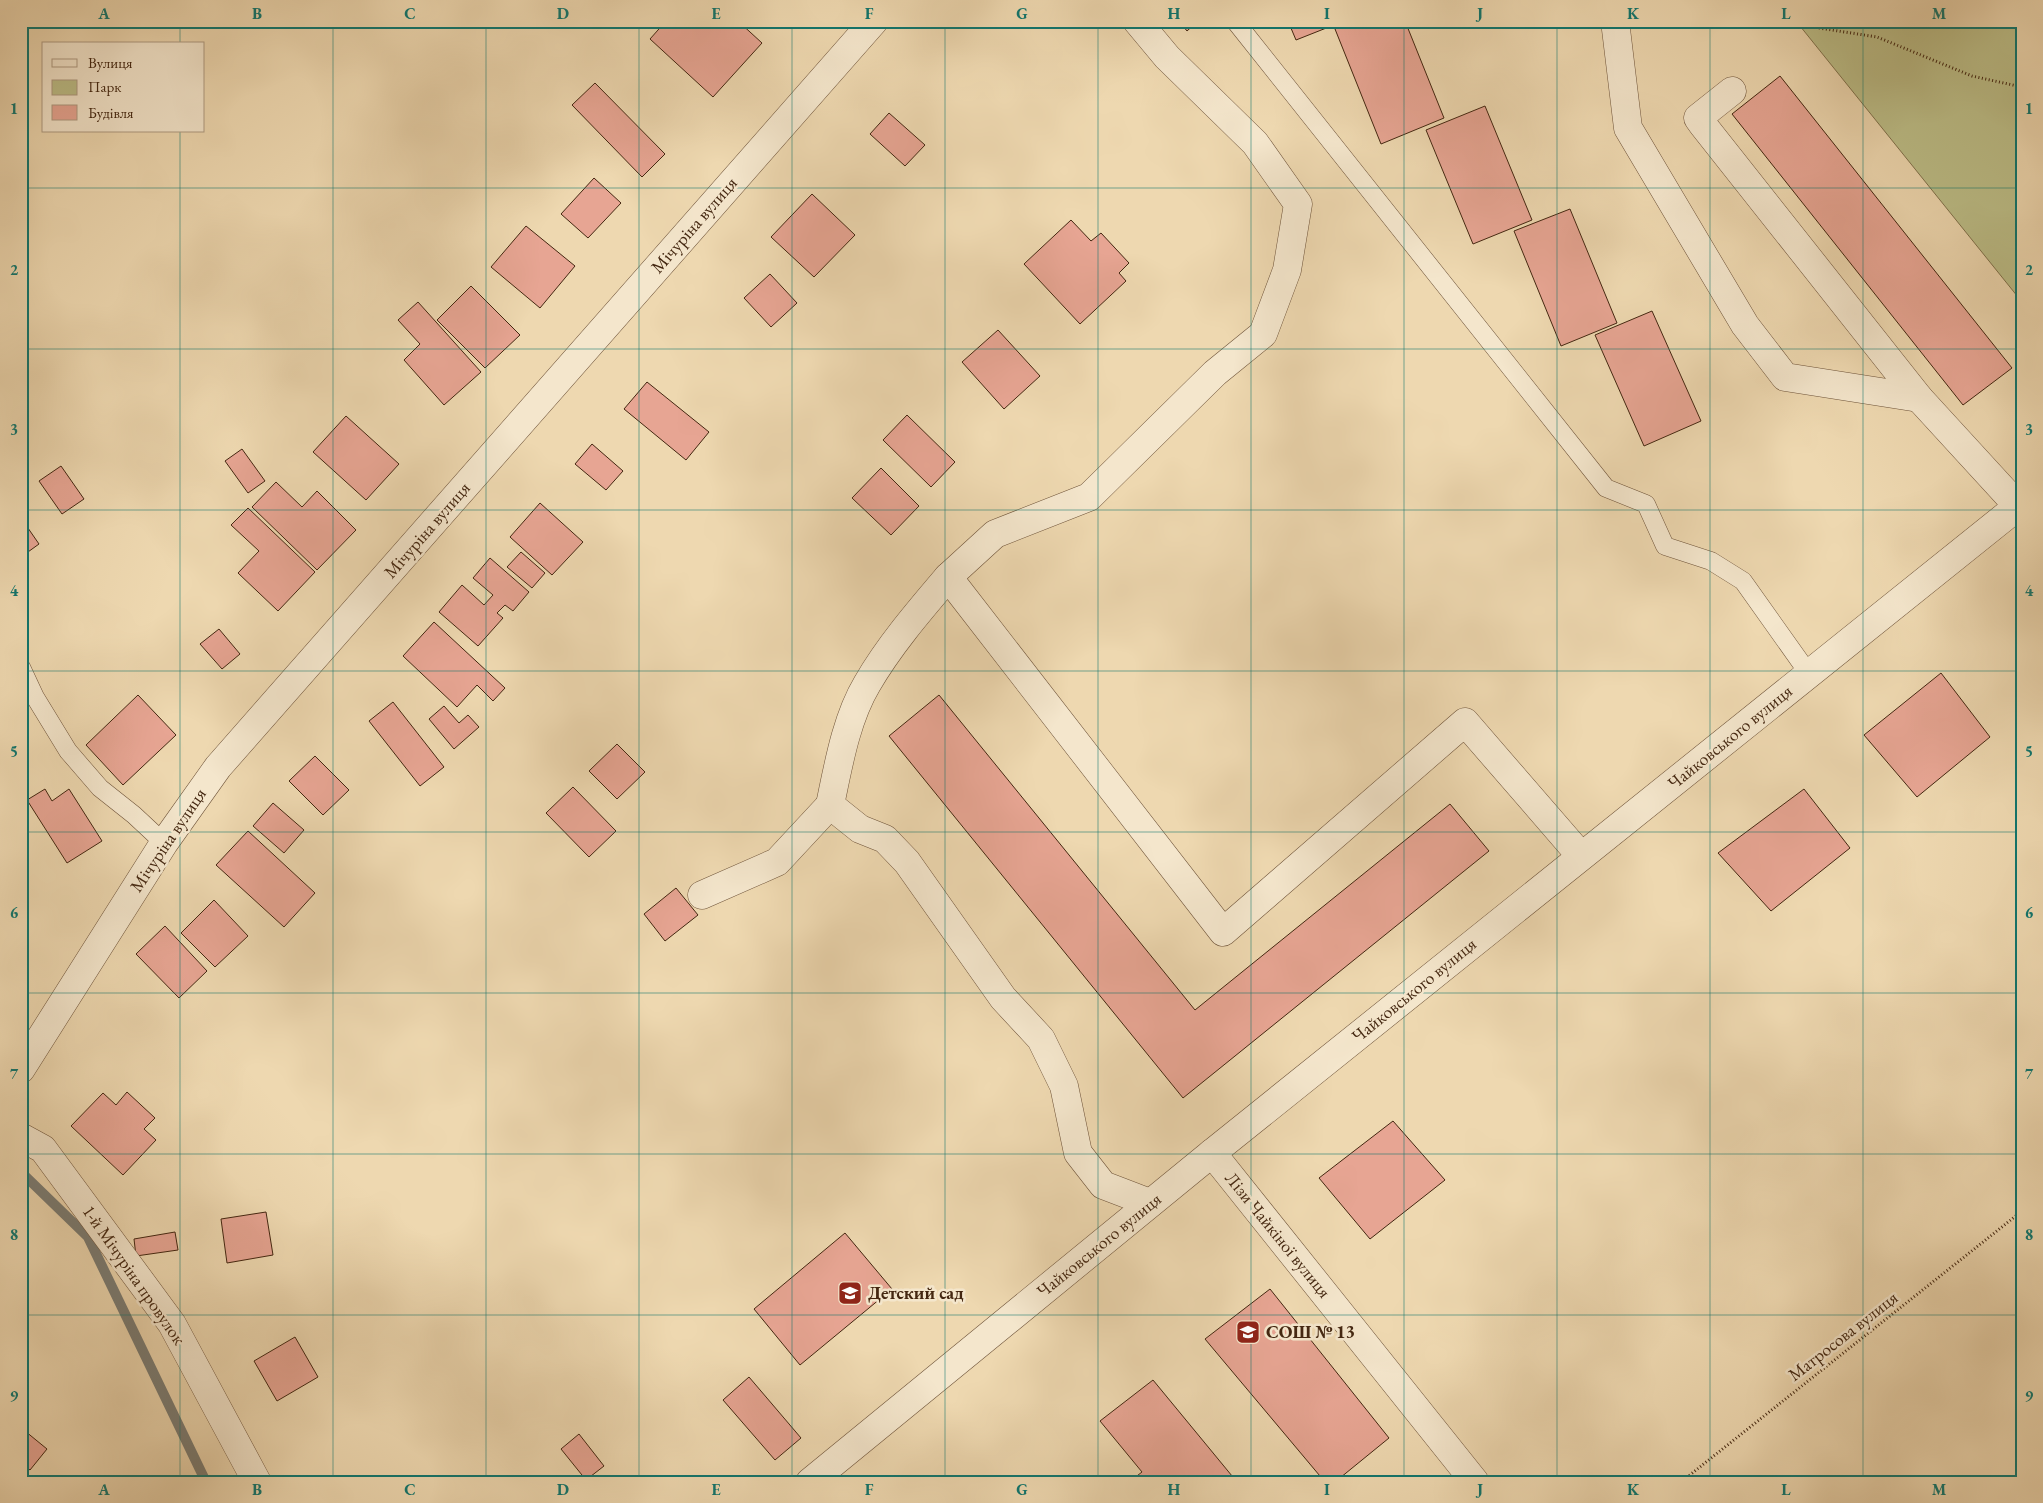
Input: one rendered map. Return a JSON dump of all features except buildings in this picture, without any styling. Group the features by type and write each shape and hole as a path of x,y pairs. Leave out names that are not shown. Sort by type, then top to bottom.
{"street":[{"name":"Мічуріна вулиця","path":"21,1069 164,843 218,768 874,21"},
{"path":"702,895 776,862 830,805 843,744 866,686 904,630 948,577 995,534 1089,498 1215,373 1264,334 1287,270 1298,204 1255,143 1167,57 1137,21"},
{"path":"1615,21 1628,128 1744,325 1785,376 1919,398"},
{"path":"1732,91 1698,118 1919,398 2020,504"},
{"name":"Чайковського вулиця","path":"810,1482 1150,1203 2020,504"},
{"path":"948,577 1223,932 1466,722 1581,856"},
{"path":"830,805 860,829 885,839 907,862 1003,998 1041,1039 1064,1086 1078,1153 1103,1185 1150,1203"},
{"name":"1-й Мічуріна провулок","path":"21,1137 43,1149 172,1324 257,1482"},
{"name":"Лізи Чайкіної вулиця","path":"1212,1153 1475,1482"}],"lane":[{"path":"1235,21 1606,488 1646,504 1665,546 1711,561 1743,581 1809,674"},
{"path":"21,667 35,697 68,751 100,788 134,815 164,843"}],"path":[{"path":"1774,21 1876,38 1972,76 2022,87"},
{"name":"Матросова вулиця","path":"1681,1482 2022,1211"}],"green space":[{"path":"1796,21 2022,21 2022,302"}],"waterway":[{"path":"21,1172 88,1237 206,1482"}],"place":[{"name":"Детский сад","path":"850,1293"},
{"name":"СОШ № 13","path":"1248,1332"}]}
